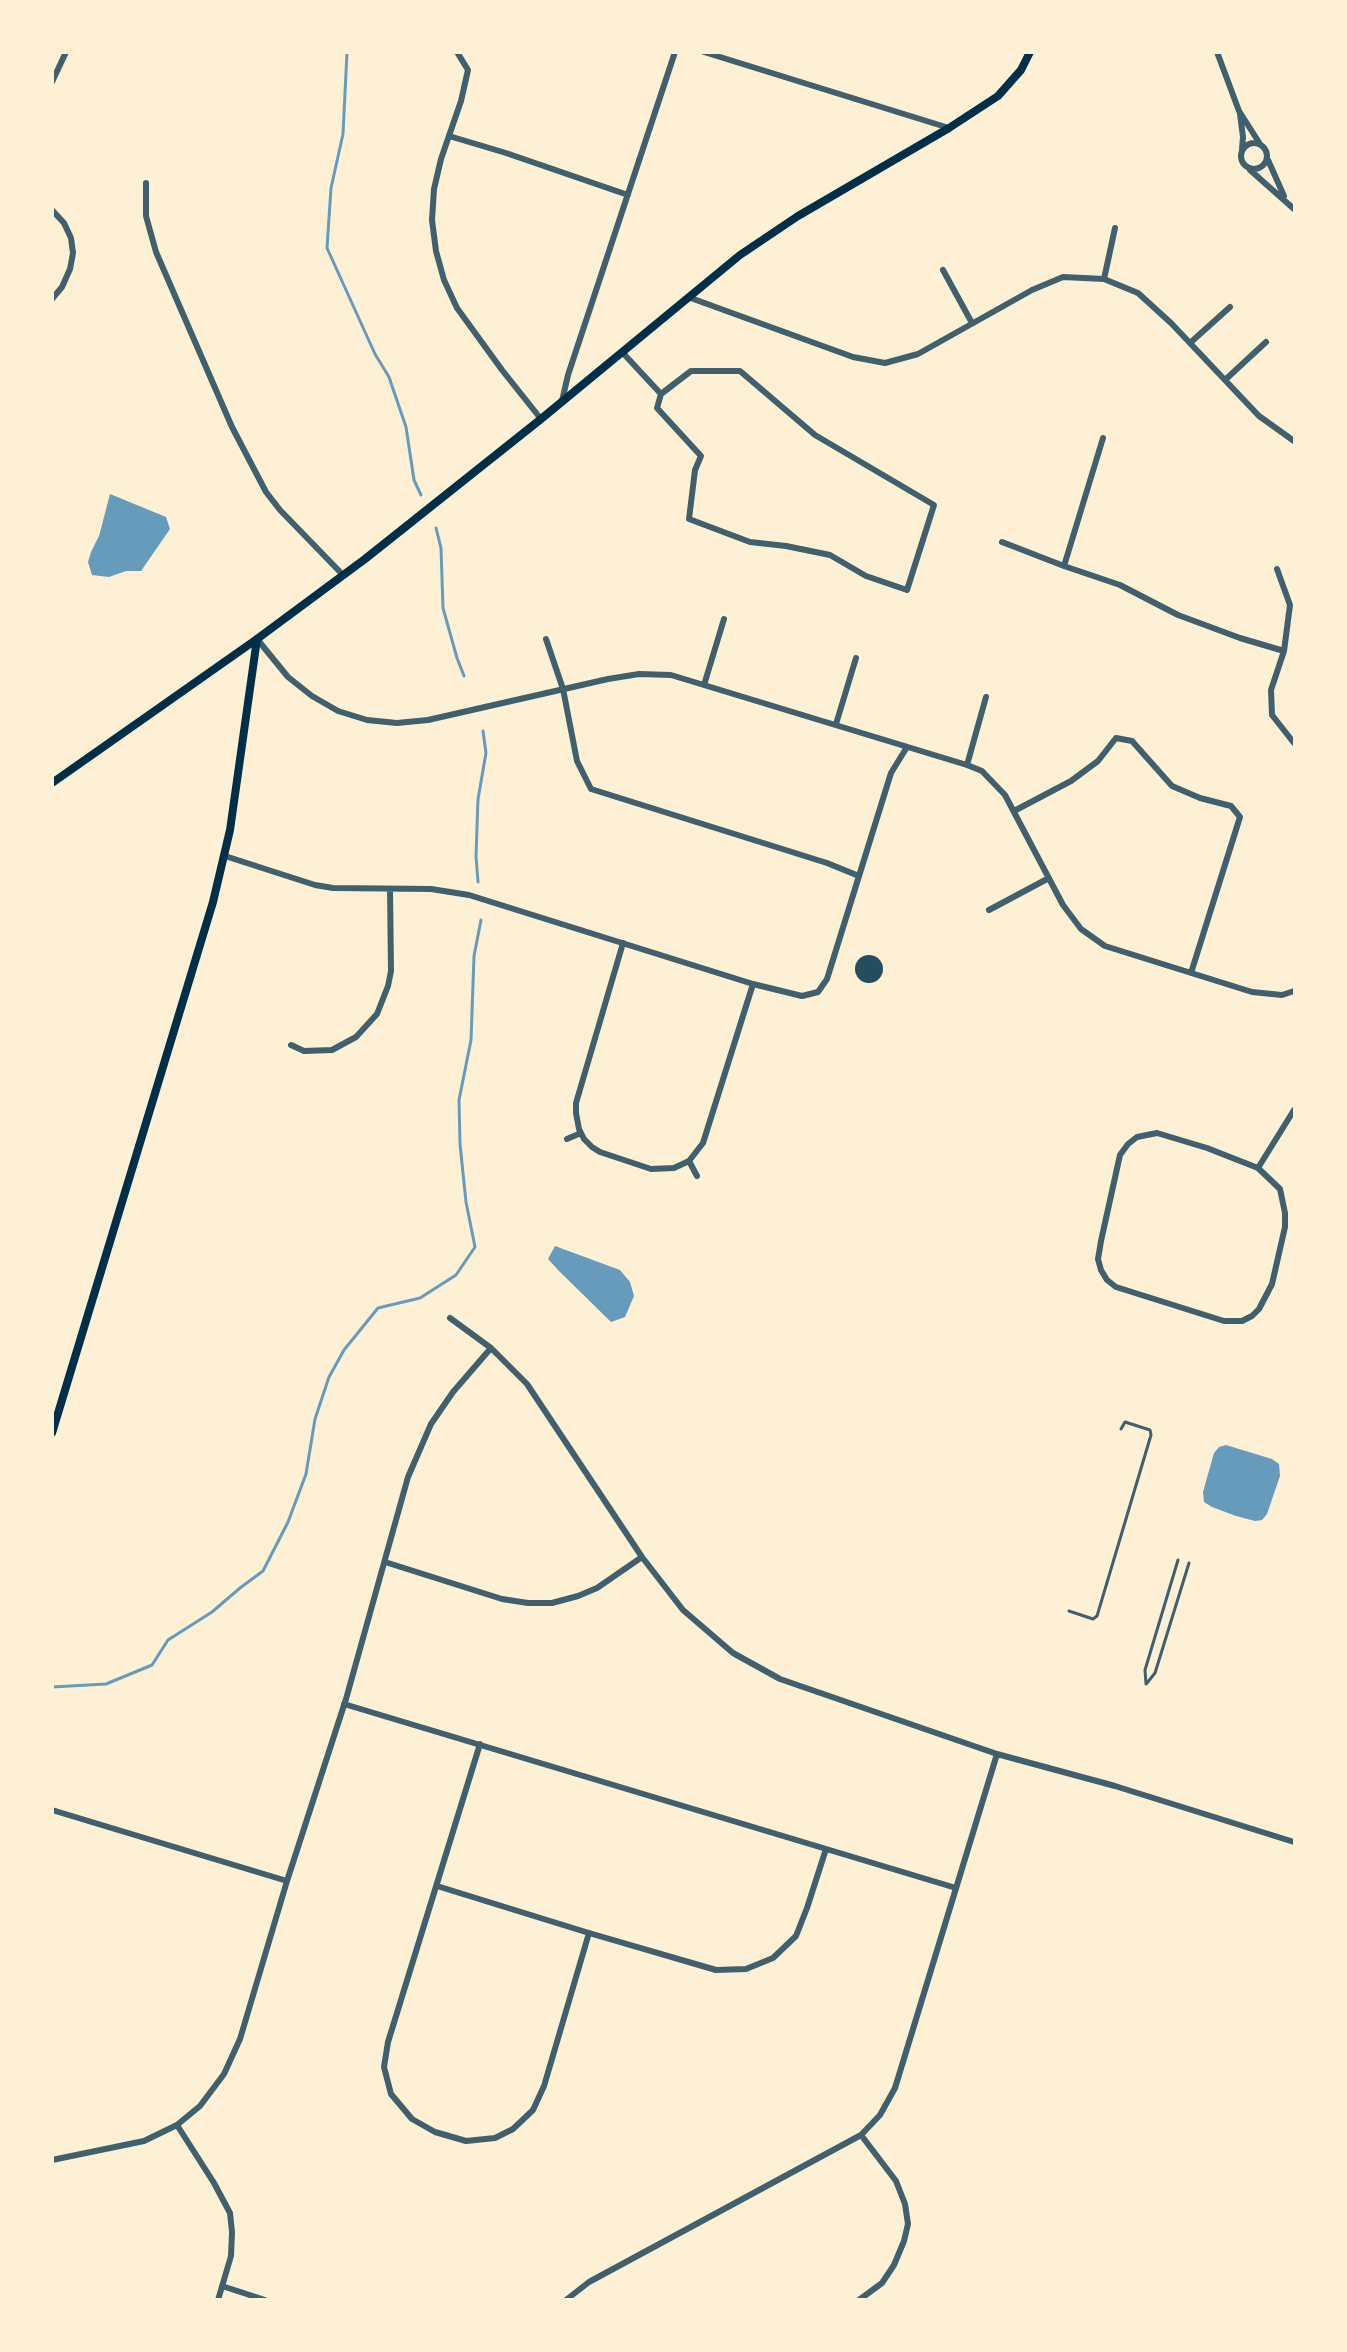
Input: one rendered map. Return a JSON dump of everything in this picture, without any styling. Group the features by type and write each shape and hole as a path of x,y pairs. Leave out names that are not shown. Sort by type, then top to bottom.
{"main road":[{"path":"52,783 344,575 541,419 688,297 772,232 949,128 998,96 1021,70 1029,52"},
{"path":"52,1432 225,856 257,639"}],"street":[{"path":"52,82 66,52"},
{"path":"457,52 468,70 434,189 432,220 436,251 444,280 457,308 541,419"},
{"path":"562,402 568,375 675,52"},
{"path":"704,52 949,128"},
{"path":"1217,52 1239,111 1243,137 1242,162 1294,209"},
{"path":"1239,111 1260,144 1266,149 1268,160 1285,199"},
{"path":"449,136 628,195"},
{"path":"1241,153 1249,144 1260,144"},
{"path":"1248,168 1258,169 1268,160"},
{"path":"146,183 146,216 156,252 232,427 262,483 280,510 344,575"},
{"path":"52,210 64,223 71,238 73,253 70,269 62,287 52,299"},
{"path":"1104,279 1115,228"},
{"path":"942,270 972,323"},
{"path":"688,297 835,351 885,363 918,354 1032,290 1063,278 1104,279 1138,293 1190,343 1259,416 1294,441"},
{"path":"1190,343 1230,307"},
{"path":"1225,380 1266,342"},
{"path":"622,352 661,394"},
{"path":"740,371 815,435 934,505 907,590 866,576 830,555 786,546 750,542 689,519 695,470 701,456 657,408 661,394 691,372 740,371"},
{"path":"1064,566 1103,438"},
{"path":"1002,542 1120,585 1178,615 1240,638 1284,651"},
{"path":"1277,569 1290,605 1284,651 1271,690 1272,715 1294,743"},
{"path":"704,685 724,619"},
{"path":"257,639 288,677 312,696 338,711 367,720 397,723 428,720 639,674 671,675 967,765 982,771 1005,795 1063,905 1081,929 1105,946 1252,992 1282,995 1294,991"},
{"path":"546,639 563,689 577,761 591,789 827,863 859,876"},
{"path":"836,724 856,658"},
{"path":"967,765 986,696"},
{"path":"1014,811 1071,781 1098,761 1116,738 1132,741 1172,786 1200,798 1231,806 1240,817 1191,974"},
{"path":"225,856 324,886 353,889 431,889 469,895 753,984 802,996 818,992 827,979 891,773 907,747"},
{"path":"990,910 1049,878"},
{"path":"291,1045 304,1051 332,1050 356,1036 377,1014 391,971 390,889"},
{"path":"623,943 576,1103 581,1133 592,1147 600,1152 651,1169 674,1168 689,1161 703,1143 753,984"},
{"path":"1258,1168 1294,1110"},
{"path":"567,1139 581,1133"},
{"path":"1157,1133 1207,1148 1258,1168 1281,1189 1285,1227 1272,1284 1252,1316 1242,1321 1224,1321 1116,1287 1107,1280 1098,1258 1102,1234 1120,1155 1137,1137 1157,1133"},
{"path":"689,1161 697,1176"},
{"path":"450,1318 491,1348 527,1384 642,1557 683,1610 733,1653 780,1679 997,1754 1115,1786 1294,1842"},
{"path":"52,2160 144,2141 177,2126 200,2106 224,2074 236,2048 344,1704 408,1477 431,1424 453,1392 491,1348"},
{"path":"385,1562 502,1599 528,1603 552,1603 597,1588 642,1557"},
{"path":"344,1704 956,1888"},
{"path":"480,1744 388,2042 384,2067 391,2094 412,2119 435,2132 466,2140 495,2138 513,2129 533,2110 544,2086 589,1933"},
{"path":"566,2300 589,2282 861,2135 880,2115 895,2088 997,1754"},
{"path":"52,1810 287,1881"},
{"path":"436,1886 716,1970 746,1969 773,1958 796,1936 825,1849"},
{"path":"177,2126 214,2183 230,2213 231,2256 218,2300"},
{"path":"859,2300 882,2283 894,2265 904,2241 908,2223 905,2204 896,2181 861,2135"},
{"path":"222,2286 265,2300"}],"lane":[{"path":"1069,1611 1093,1619 1096,1616 1151,1435 1150,1430 1125,1422 1121,1430"},
{"path":"1178,1560 1144,1670 1146,1684 1155,1673 1189,1563"}],"water":[{"path":"110,494 166,517 170,529 141,571 126,571 109,577 92,575 88,562 99,536"},
{"path":"555,1246 620,1270 630,1282 634,1296 625,1317 611,1322 559,1271 548,1259"},
{"path":"1226,1445 1272,1459 1279,1464 1280,1476 1267,1514 1262,1520 1255,1521 1236,1516 1204,1502 1203,1492 1214,1453 1219,1447"}],"building":[{"path":"869,955 879,959 883,969 879,979 869,983 859,979 855,969 859,959"}],"waterway":[{"path":"347,52 343,134 331,188 327,248 375,354 389,377 406,427 414,480 421,495"},
{"path":"436,528 441,548 443,608 464,676"},
{"path":"478,882 476,856 478,799 486,753 483,731"},
{"path":"52,1687 106,1684 152,1665 168,1640 212,1612 263,1571 288,1522 306,1474 315,1419 329,1377 344,1350 378,1308 420,1298 456,1275 475,1247 466,1202 460,1144 459,1100 471,1040 474,956 481,920"}]}
